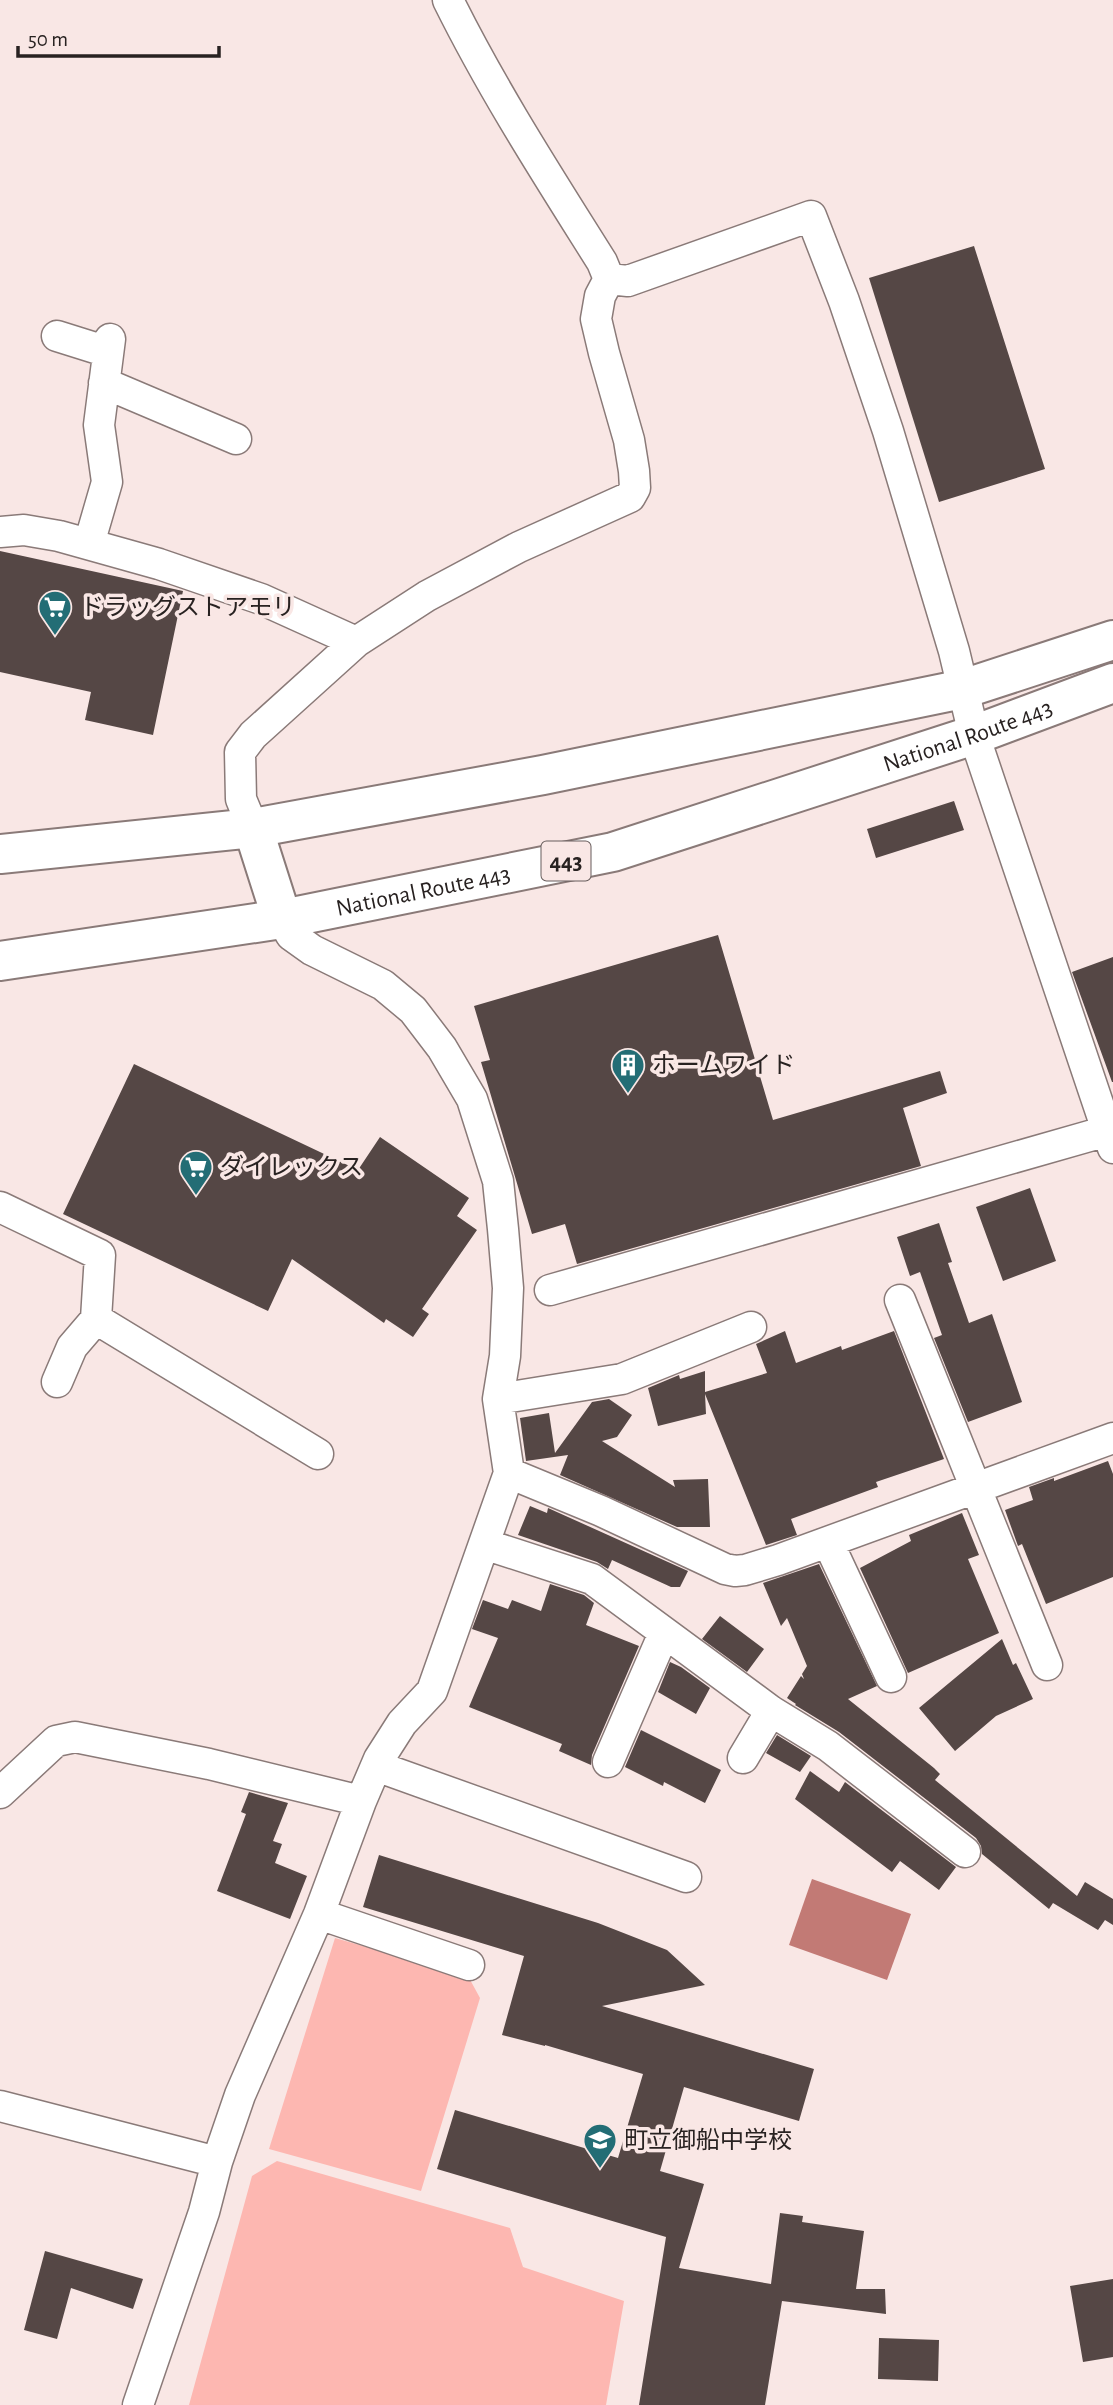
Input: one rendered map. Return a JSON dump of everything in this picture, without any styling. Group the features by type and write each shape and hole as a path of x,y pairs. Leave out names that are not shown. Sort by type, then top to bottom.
{"highway":[{"name":"National Route 443","path":"0,854 253,828 543,775 963,689 1113,640"},
{"name":"National Route 443","path":"0,961 282,919 614,852 974,735 1113,683"},
{"path":"253,828 282,919"}],"street":[{"path":"448,0 493,85 602,262 609,279"},
{"path":"550,1290 1110,1140 974,735 888,431 844,301 811,216 628,281 609,279"},
{"path":"253,828 241,799 240,752 253,735 356,642 427,596 473,571 630,497 635,488 629,440 596,319 600,296 609,279"},
{"path":"57,336 109,346 99,425 107,482 89,544"},
{"path":"104,383 236,439"},
{"path":"0,532 24,530 60,536 204,577 261,598 356,642"},
{"path":"138,2405 204,2212 217,2162 240,2095 320,1914 360,1801 376,1766 402,1723 432,1690 509,1473 498,1399 505,1356 508,1288 498,1181 472,1099 442,1048 413,1010 383,985 312,950 292,935 282,919"},
{"path":"0,1207 100,1255 96,1319 72,1347 57,1382"},
{"path":"900,1300 1047,1665"},
{"path":"96,1319 318,1454"},
{"path":"498,1399 622,1379 751,1327"},
{"path":"509,1473 601,1511 735,1572 778,1560 1113,1438"},
{"path":"828,1542 891,1677"},
{"path":"484,1544 592,1579 771,1711 828,1746 965,1852"},
{"path":"608,1762 664,1633"},
{"path":"743,1758 771,1711"},
{"path":"0,1793 56,1741 75,1737 209,1764 360,1801"},
{"path":"376,1766 686,1877"},
{"path":"320,1914 469,1965"},
{"path":"0,2106 217,2162"}],"shaded area":[{"path":"812,1879 911,1914 887,1980 789,1945"},
{"path":"335,1938 468,1976 480,1998 421,2191 269,2149"},
{"path":"277,2161 510,2228 523,2267 624,2301 606,2405 189,2405 252,2176"}],"building":[{"path":"974,246 1045,469 939,502 869,278"},
{"path":"0,551 183,591 153,735 85,720 91,692 0,672"},
{"path":"954,801 964,830 876,858 867,829"},
{"name":"ホームワイド","path":"718,935 773,1120 940,1071 947,1093 903,1108 921,1166 577,1264 565,1224 532,1234 481,1062 490,1060 474,1006"},
{"path":"1113,957 1113,1082 1112,1082 1072,972"},
{"path":"134,1064 358,1170 380,1137 469,1198 457,1216 477,1230 422,1309 429,1314 413,1337 386,1319 384,1323 292,1259 268,1311 63,1214"},
{"path":"1030,1188 1056,1261 1003,1281 976,1207"},
{"path":"939,1223 952,1262 948,1263 969,1323 992,1314 1022,1402 968,1422 934,1338 942,1335 920,1272 910,1276 897,1237"},
{"path":"785,1331 796,1363 841,1346 842,1350 894,1331 944,1459 876,1482 878,1487 791,1519 797,1535 766,1545 705,1394 706,1414 658,1426 648,1388 679,1375 680,1379 705,1371 705,1392 767,1373 756,1344"},
{"path":"609,1399 632,1415 617,1437 602,1441 675,1487 673,1480 708,1479 710,1527 677,1527 560,1475 568,1455 526,1461 520,1418 549,1413 555,1453 592,1402"},
{"path":"1108,1461 1113,1474 1113,1577 1046,1604 1022,1544 1018,1546 1005,1510 1033,1500 1029,1487 1054,1478 1054,1481"},
{"path":"530,1506 547,1513 548,1508 688,1571 680,1587 671,1587 612,1560 608,1569 597,1562 518,1535"},
{"path":"962,1513 979,1555 968,1559 999,1633 908,1673 860,1568 911,1541 909,1535"},
{"path":"819,1564 877,1686 848,1699 934,1768 940,1774 935,1780 1077,1896 1085,1882 1113,1899 1113,1925 1105,1920 1098,1930 1053,1903 1049,1909 982,1854 976,1838 839,1732 787,1698 801,1676 804,1679 802,1674 807,1666 787,1618 781,1626 763,1583"},
{"path":"550,1584 584,1595 594,1603 586,1625 639,1646 592,1755 591,1765 559,1751 562,1744 469,1707 498,1638 472,1629 483,1600 508,1609 512,1600 541,1611"},
{"path":"720,1616 764,1649 747,1672 702,1639"},
{"path":"1002,1639 1013,1665 1016,1663 1033,1699 996,1716 955,1751 919,1708"},
{"path":"670,1662 710,1688 696,1714 658,1692"},
{"path":"641,1730 721,1770 705,1803 664,1782 663,1786 625,1767"},
{"path":"777,1735 811,1756 800,1772 766,1753"},
{"path":"810,1771 839,1792 845,1782 956,1867 939,1890 900,1861 892,1872 795,1799"},
{"path":"249,1792 288,1803 273,1841 282,1844 275,1863 307,1876 290,1919 217,1891 246,1814 241,1812"},
{"path":"379,1855 598,1923 667,1950 705,1985 602,2006 814,2069 799,2121 684,2087 660,2171 704,2184 679,2268 771,2284 780,2213 803,2216 802,2222 864,2231 856,2289 885,2289 886,2314 782,2301 765,2405 639,2405 666,2237 437,2169 455,2110 618,2158 643,2074 502,2035 524,1956 363,1907"},
{"path":"45,2251 143,2279 133,2309 71,2288 57,2339 24,2330"},
{"path":"1113,2279 1113,2357 1083,2362 1070,2286"},
{"path":"879,2338 939,2340 938,2381 878,2379"}],"place":[{"name":"ドラッグストアモリ","path":"55,637"},
{"name":"ホームワイド","path":"628,1095"},
{"name":"ダイレックス","path":"196,1197"},
{"name":"町立御船中学校","path":"600,2170"}]}
